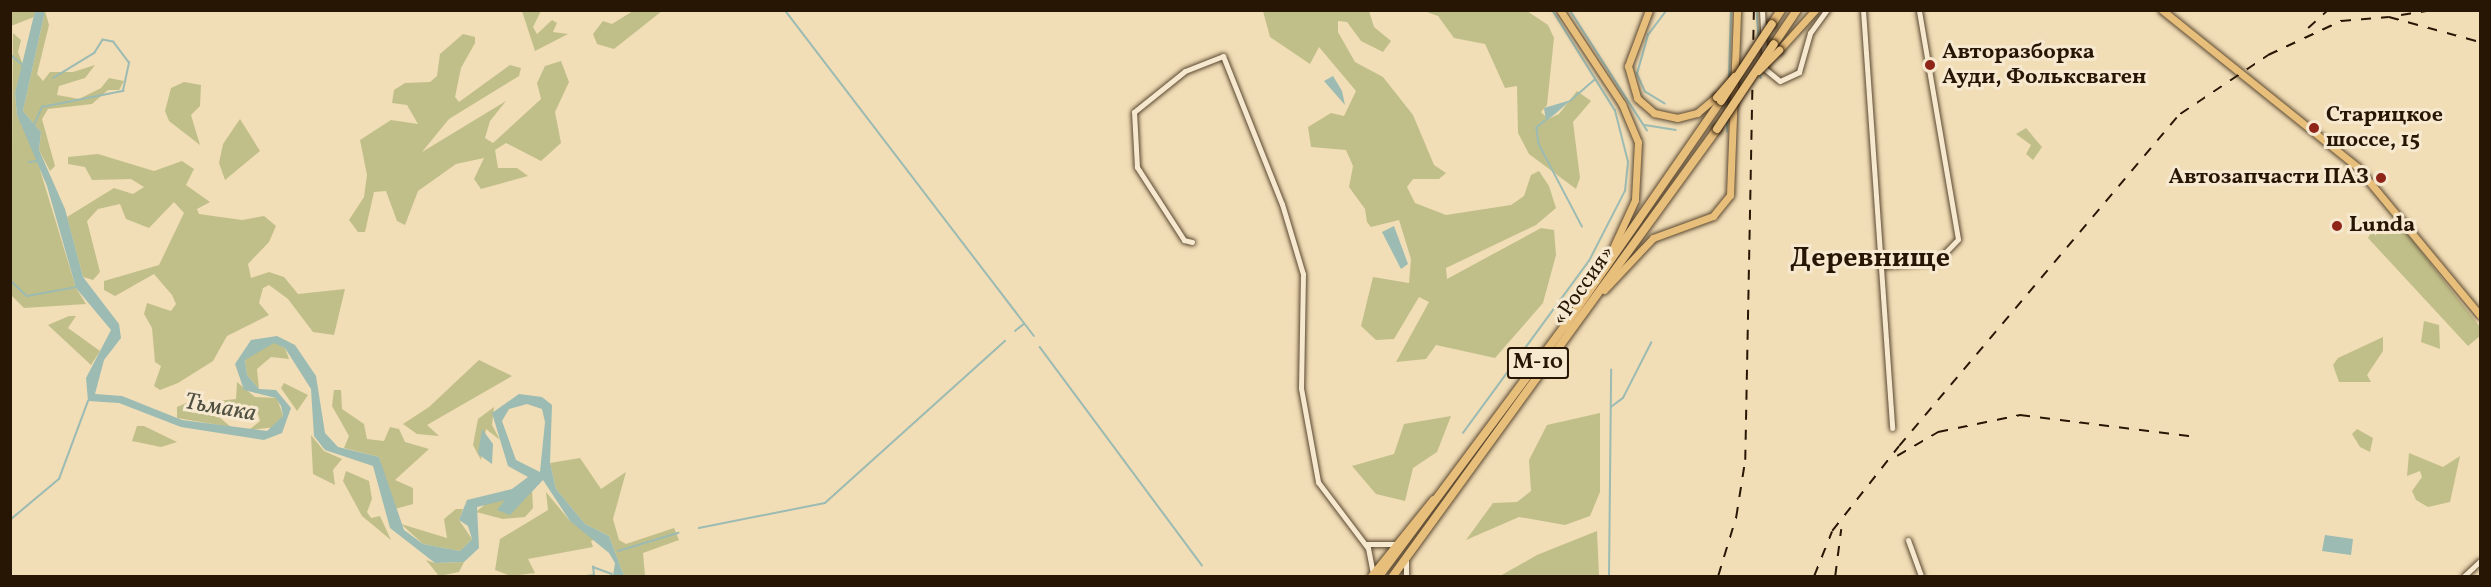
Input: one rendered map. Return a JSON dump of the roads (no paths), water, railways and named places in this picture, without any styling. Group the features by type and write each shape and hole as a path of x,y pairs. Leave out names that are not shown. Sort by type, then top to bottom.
{"highway":[{"name":"«Россия»","path":"1374,576 1447,484 1594,285 1718,99 1781,10"},
{"name":"«Россия»","path":"1394,576 1603,292 1750,79 1777,47 1797,10"}],"main road":[{"path":"1560,10 1627,111 1639,150 1633,208 1594,285"},
{"path":"1649,10 1628,66 1637,98 1654,113 1677,118 1697,113 1718,99"},
{"path":"1603,292 1653,238 1713,216 1728,200 1737,10"},
{"path":"1777,47 1815,10"},
{"path":"2162,10 2357,167 2481,315"},
{"path":"1374,576 1395,544 1447,484"}],"street":[{"path":"1762,10 1765,69 1780,81 1799,72 1810,33 1827,10"},
{"path":"1863,10 1892,428"},
{"path":"1880,266 1937,261 1958,239 1919,10"},
{"path":"1192,242 1184,240 1137,167 1134,112 1185,71 1223,56 1282,204 1303,274 1301,388 1318,482 1363,541 1374,576"},
{"path":"1908,540 1921,576"},
{"path":"1363,541 1375,547 1395,544"},
{"path":"1406,576 1407,557"},
{"path":"2464,576 2481,561"}],"water":[{"path":"35,11 45,11 23,111 41,132 39,150 65,209 83,277 119,324 121,338 104,360 95,394 122,396 182,420 267,431 283,416 281,406 276,398 244,390 235,364 251,340 277,336 295,345 316,376 325,433 338,447 379,457 404,530 423,544 460,551 472,539 468,526 459,520 467,500 512,489 528,477 508,466 492,413 519,394 542,397 552,405 550,463 556,489 585,524 609,536 624,576 613,576 615,563 609,553 570,521 543,480 510,515 497,510 505,500 477,507 479,548 464,562 435,563 390,528 373,466 325,450 314,436 311,389 285,348 274,343 245,360 247,375 259,389 276,390 291,408 282,433 264,440 181,427 119,403 88,401 86,378 111,330 76,288 47,186 17,115 15,93","holes":["527,404 542,409 545,422 540,472 516,460 502,421 509,409"]},
{"path":"1333,76 1342,91 1345,105 1324,81"},
{"path":"1571,100 1555,114 1546,121 1544,108"},
{"path":"1394,226 1408,264 1401,269 1382,232"},
{"path":"482,429 493,444 492,464 478,454"},
{"path":"2325,535 2353,539 2351,555 2322,551"}],"waterway":[{"path":"785,10 1034,336"},
{"path":"1463,433 1589,261 1625,191 1628,162 1615,111 1552,10"},
{"path":"1570,10 1647,130"},
{"path":"1665,104 1645,92 1637,74 1648,35 1667,10"},
{"path":"1729,77 1731,10"},
{"path":"1757,10 1759,37"},
{"path":"34,125 42,107 123,91 129,63 113,42 103,40 95,53 54,78"},
{"path":"10,54 23,65"},
{"path":"1761,71 1761,78"},
{"path":"1570,101 1595,79"},
{"path":"1728,96 1728,107"},
{"path":"1727,120 1727,132"},
{"path":"1545,121 1537,128 1539,144 1582,226"},
{"path":"1645,125 1676,130"},
{"path":"29,162 37,161"},
{"path":"10,280 27,296 77,287"},
{"path":"1015,331 1024,324"},
{"path":"699,528 825,503 1005,341"},
{"path":"1611,407 1623,398 1651,343"},
{"path":"1040,347 1202,565"},
{"path":"1609,576 1611,370"},
{"path":"10,520 59,479 88,401"},
{"path":"618,551 678,533"},
{"path":"586,576 594,575 593,567 612,574"},
{"path":"519,576 524,576"}],"railway":[{"path":"1718,576 1736,517 1745,460 1754,10"},
{"path":"2308,28 2328,10"},
{"path":"2401,15 2433,10"},
{"path":"1814,576 1832,531 1899,446 2180,114 2268,55 2341,21 2389,17 2480,42"},
{"path":"1897,456 1938,432 2020,415 2197,437"},
{"path":"1835,576 1841,529"}],"place":[{"name":"Авторазборка Ауди, Фольксваген","path":"1930,65"},
{"name":"Старицкое шоссе, 15","path":"2314,128"},
{"name":"Автозапчасти ПАЗ","path":"2381,178"},
{"name":"Lunda","path":"2337,226"}],"district":[{"name":"Деревнище","path":"1870,259"}],"water label":[{"name":"Тьмака","path":"220,409"}]}
